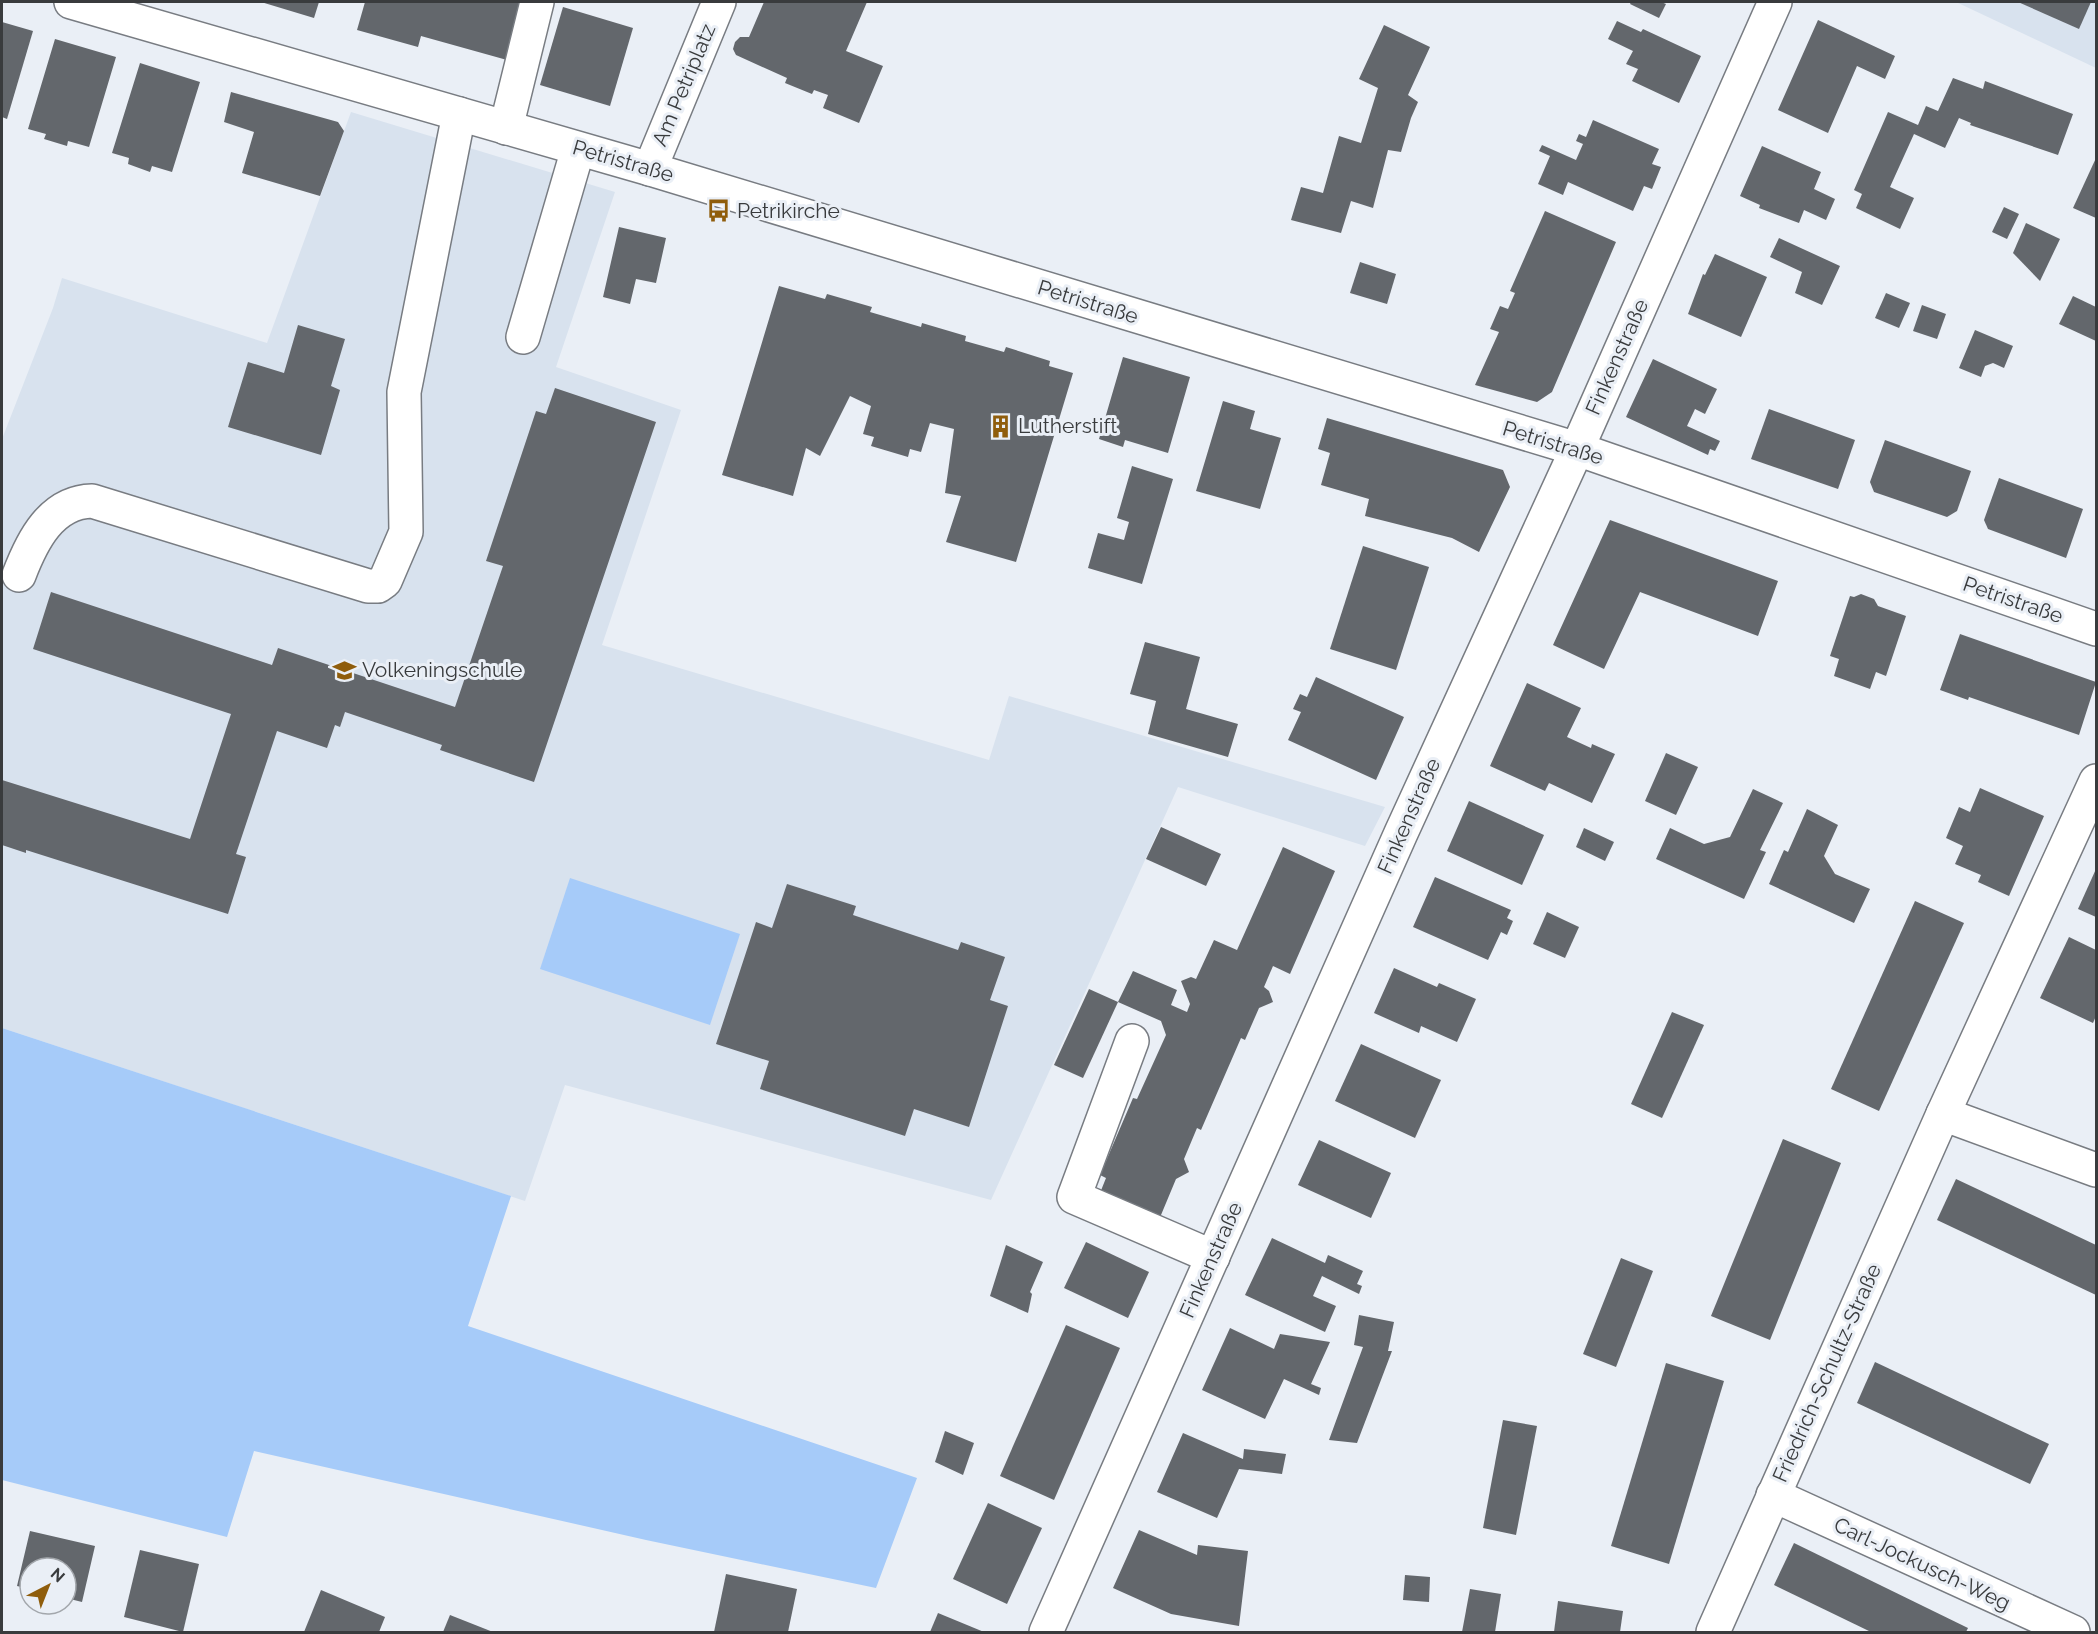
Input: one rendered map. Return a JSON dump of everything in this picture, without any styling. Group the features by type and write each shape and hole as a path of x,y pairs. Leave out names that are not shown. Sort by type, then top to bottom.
{"street":[{"name":"Petristraße","path":"71,2 650,169 1577,449 2097,629"},
{"path":"506,128 537,2"},
{"name":"Am Petriplatz","path":"650,169 719,2"},
{"name":"Finkenstraße","path":"1046,1632 1401,833 1577,449 1775,2"},
{"path":"20,575 30,548 56,514 80,501 92,501 368,586 378,586 385,581 406,532 404,392 459,114"},
{"path":"523,337 578,148"},
{"name":"Friedrich-Schultz-Straße","path":"1713,1632 1943,1114 2097,781"},
{"path":"1132,1041 1074,1197 1213,1257"},
{"path":"1943,1114 2097,1170"},
{"name":"Carl-Jockusch-Weg","path":"1773,1495 2073,1632"}],"shaded area":[{"path":"1956,2 2096,2 2096,68"},
{"name":"Volkeningschule","path":"351,112 615,192 556,367 681,410 602,645 989,760 1009,696 1385,807 1365,846 1178,787 991,1200 565,1085 525,1201 2,1028 2,439 53,308 62,278 267,343"},
{"path":"570,878 740,934 710,1025 540,969"},
{"path":"2,1028 511,1196 468,1326 917,1478 876,1588 646,1540 254,1451 227,1537 2,1480"}],"building":[{"path":"261,2 319,2 314,18"},
{"path":"365,2 523,2 507,60 421,36 418,47 357,30"},
{"path":"764,2 867,2 846,51 883,66 859,123 823,108 828,95 814,90 812,94 785,83 787,78 736,55 733,49 735,42 740,37 749,37"},
{"path":"1631,2 1666,4 1659,18 1630,4"},
{"path":"2018,2 2091,2 2079,29"},
{"path":"563,7 633,28 610,106 540,85"},
{"path":"1818,20 1895,56 1885,79 1857,66 1828,133 1778,110"},
{"path":"1617,21 1641,32 1643,29 1701,56 1679,103 1632,81 1638,69 1626,64 1633,51 1608,39"},
{"path":"2,22 33,31 7,119 2,117"},
{"path":"1384,25 1430,47 1408,95 1418,102 1401,152 1388,150 1373,208 1351,201 1341,233 1291,220 1301,187 1323,193 1339,136 1361,143 1378,88 1359,79"},
{"path":"55,39 116,57 89,147 68,141 67,146 44,139 46,134 28,129"},
{"path":"140,63 200,82 172,172 152,166 150,172 128,164 129,158 112,153"},
{"path":"1953,78 1983,89 1985,81 2073,114 2058,155 1970,125 1971,123 1959,118 1945,148 1914,134 1890,187 1914,198 1900,229 1856,208 1862,194 1854,190 1888,112 1918,125 1926,106 1938,111"},
{"path":"231,92 338,122 344,131 320,196 242,173 254,132 224,122"},
{"path":"1593,120 1659,149 1652,164 1661,167 1652,189 1644,186 1633,211 1568,182 1563,195 1538,184 1550,156 1539,151 1542,145 1576,160 1583,144 1576,141 1579,134 1586,137"},
{"path":"1762,146 1821,172 1814,189 1835,199 1826,220 1804,210 1799,223 1759,208 1760,205 1740,196"},
{"path":"2096,158 2096,218 2073,208"},
{"path":"2004,207 2019,214 2007,239 1992,232"},
{"path":"1545,211 1616,242 1552,392 1537,402 1475,385 1499,332 1490,329 1500,306 1508,309 1515,293 1510,291"},
{"path":"2026,223 2060,239 2040,281 2013,253"},
{"path":"619,227 666,238 656,283 636,279 630,304 603,297"},
{"path":"1779,238 1840,266 1822,305 1795,293 1802,272 1770,257"},
{"path":"1715,254 1767,277 1741,337 1688,314 1703,274 1705,275"},
{"path":"1360,262 1396,274 1387,304 1350,293"},
{"name":"Lutherstift","path":"779,286 825,299 827,294 872,307 870,312 921,327 922,323 966,336 965,341 1004,352 1006,347 1050,361 1049,366 1073,373 1016,562 946,542 961,496 945,493 954,429 930,423 921,452 910,449 908,457 871,446 874,437 863,434 871,406 850,396 820,456 806,448 793,496 722,475"},
{"path":"1886,293 1910,303 1899,328 1875,318"},
{"path":"2073,296 2096,307 2096,341 2059,324"},
{"path":"1922,305 1946,314 1937,339 1913,331"},
{"path":"298,325 345,339 331,386 340,390 321,455 228,427 248,362 284,373"},
{"path":"1975,330 2013,346 2004,368 1993,363 1985,366 1981,377 1959,368"},
{"path":"1123,357 1190,377 1168,453 1125,440 1123,447 1099,439"},
{"path":"1653,359 1717,389 1705,414 1695,409 1687,426 1720,441 1715,451 1710,449 1708,455 1626,417"},
{"path":"555,388 656,422 534,782 440,750 442,745 345,712 340,727 335,725 327,748 277,731 236,854 246,857 228,914 26,850 26,853 2,845 2,780 190,839 231,714 33,649 51,592 272,665 278,648 455,707 503,566 486,561 536,411 546,414"},
{"path":"1223,401 1255,411 1250,429 1281,438 1260,509 1196,491"},
{"path":"1769,409 1855,440 1838,489 1751,459"},
{"path":"1327,418 1503,470 1510,487 1479,552 1452,538 1365,516 1369,499 1321,485 1330,453 1318,449"},
{"path":"1885,440 1971,471 1957,511 1947,517 1874,492 1870,482"},
{"path":"1132,466 1173,479 1142,584 1088,568 1098,533 1124,540 1129,522 1117,518"},
{"path":"1999,478 2083,509 2066,558 1988,529 1984,520"},
{"path":"1610,520 1778,581 1758,636 1640,592 1604,669 1553,645"},
{"path":"1363,546 1429,567 1396,670 1330,649"},
{"path":"1861,594 1874,599 1878,606 1906,616 1886,676 1876,672 1870,689 1834,676 1839,659 1830,656 1850,596"},
{"path":"1960,634 2096,682 2079,735 1969,697 1968,700 1940,690"},
{"path":"1145,642 1200,657 1186,709 1238,724 1228,757 1148,734 1156,701 1130,694"},
{"path":"1316,677 1404,717 1376,780 1288,740 1301,712 1293,709 1300,694 1307,697"},
{"path":"1527,683 1581,708 1567,737 1591,748 1592,744 1615,754 1592,803 1549,783 1545,791 1490,766"},
{"path":"1666,753 1698,767 1676,815 1645,801"},
{"path":"1980,788 2044,816 2009,896 1978,882 1981,875 1955,864 1963,846 1946,838 1959,807 1970,812"},
{"path":"1753,789 1783,803 1760,850 1766,852 1744,899 1656,859 1670,828 1704,844 1730,837"},
{"path":"1469,801 1544,835 1522,885 1447,851"},
{"path":"1807,809 1838,825 1824,856 1835,874 1870,889 1854,923 1769,884 1784,850 1788,852"},
{"path":"1161,827 1221,854 1206,886 1146,859"},
{"path":"1584,828 1614,842 1605,861 1576,847"},
{"path":"1283,847 1335,871 1290,974 1273,966 1264,987 1269,991 1273,1002 1259,1008 1245,1040 1241,1038 1201,1130 1197,1128 1184,1159 1189,1172 1176,1179 1161,1215 1154,1218 1100,1193 1106,1178 1100,1175 1133,1098 1137,1099 1166,1035 1161,1021 1118,1002 1133,971 1177,990 1171,1005 1187,1012 1190,1004 1181,981 1191,977 1196,979 1214,940 1237,950"},
{"path":"2096,869 2096,917 2078,909"},
{"path":"1435,877 1511,910 1507,918 1513,921 1507,935 1501,932 1488,960 1413,927"},
{"path":"787,884 856,906 853,915 958,950 961,942 1005,957 990,1000 1008,1006 969,1127 914,1109 905,1136 760,1089 769,1061 716,1044 756,922 772,928"},
{"path":"1915,901 1964,923 1879,1111 1831,1089"},
{"path":"1547,912 1579,927 1565,958 1533,944"},
{"path":"2069,937 2096,950 2096,1016 2093,1023 2040,998"},
{"path":"1394,968 1437,987 1439,983 1476,999 1457,1042 1421,1026 1419,1033 1374,1013"},
{"path":"1089,989 1118,1002 1083,1078 1054,1065"},
{"path":"1672,1012 1704,1025 1662,1118 1631,1104"},
{"path":"1361,1044 1441,1080 1415,1138 1335,1101"},
{"path":"1783,1139 1841,1163 1770,1340 1711,1316"},
{"path":"1319,1140 1391,1173 1371,1218 1298,1185"},
{"path":"1956,1179 2096,1245 2096,1295 1937,1220"},
{"path":"1272,1238 1325,1263 1328,1255 1363,1271 1357,1284 1362,1286 1359,1294 1322,1276 1313,1296 1336,1306 1325,1332 1245,1295"},
{"path":"1086,1242 1149,1272 1128,1318 1064,1288"},
{"path":"1006,1245 1043,1262 1030,1292 1032,1294 1028,1313 990,1296"},
{"path":"1621,1258 1653,1271 1616,1367 1583,1354"},
{"path":"1359,1315 1394,1322 1388,1351 1392,1351 1357,1443 1329,1440 1363,1347 1354,1345"},
{"path":"1066,1325 1120,1348 1054,1500 1000,1476"},
{"path":"1230,1328 1274,1349 1280,1334 1330,1342 1311,1384 1321,1388 1319,1395 1284,1379 1265,1419 1202,1390"},
{"path":"1875,1362 2049,1444 2030,1484 1857,1403"},
{"path":"1666,1363 1724,1381 1669,1564 1611,1546"},
{"path":"1503,1420 1537,1426 1516,1535 1483,1528"},
{"path":"945,1431 974,1443 963,1475 935,1462"},
{"path":"1183,1433 1243,1459 1244,1449 1286,1454 1282,1474 1239,1469 1217,1518 1157,1492"},
{"path":"988,1503 1042,1528 1007,1604 953,1579"},
{"path":"1139,1530 1197,1555 1198,1545 1248,1551 1239,1626 1171,1614 1113,1588"},
{"path":"30,1531 95,1546 82,1602 78,1601 78,1556 24,1556"},
{"path":"1794,1543 1968,1628 1966,1632 1871,1632 1774,1585"},
{"path":"140,1550 199,1564 183,1632 124,1617"},
{"path":"726,1574 797,1589 788,1632 714,1632"},
{"path":"1405,1575 1430,1577 1429,1602 1403,1600"},
{"path":"1470,1589 1501,1594 1495,1632 1462,1632"},
{"path":"321,1590 385,1617 379,1632 304,1632"},
{"path":"1558,1601 1623,1611 1620,1632 1554,1632"},
{"path":"938,1613 984,1632 930,1632"},
{"path":"450,1615 493,1632 443,1632"}],"place":[{"name":"Petrikirche","path":"719,211"},
{"name":"Lutherstift","path":"1000,426"},
{"name":"Volkeningschule","path":"344,670"}]}
